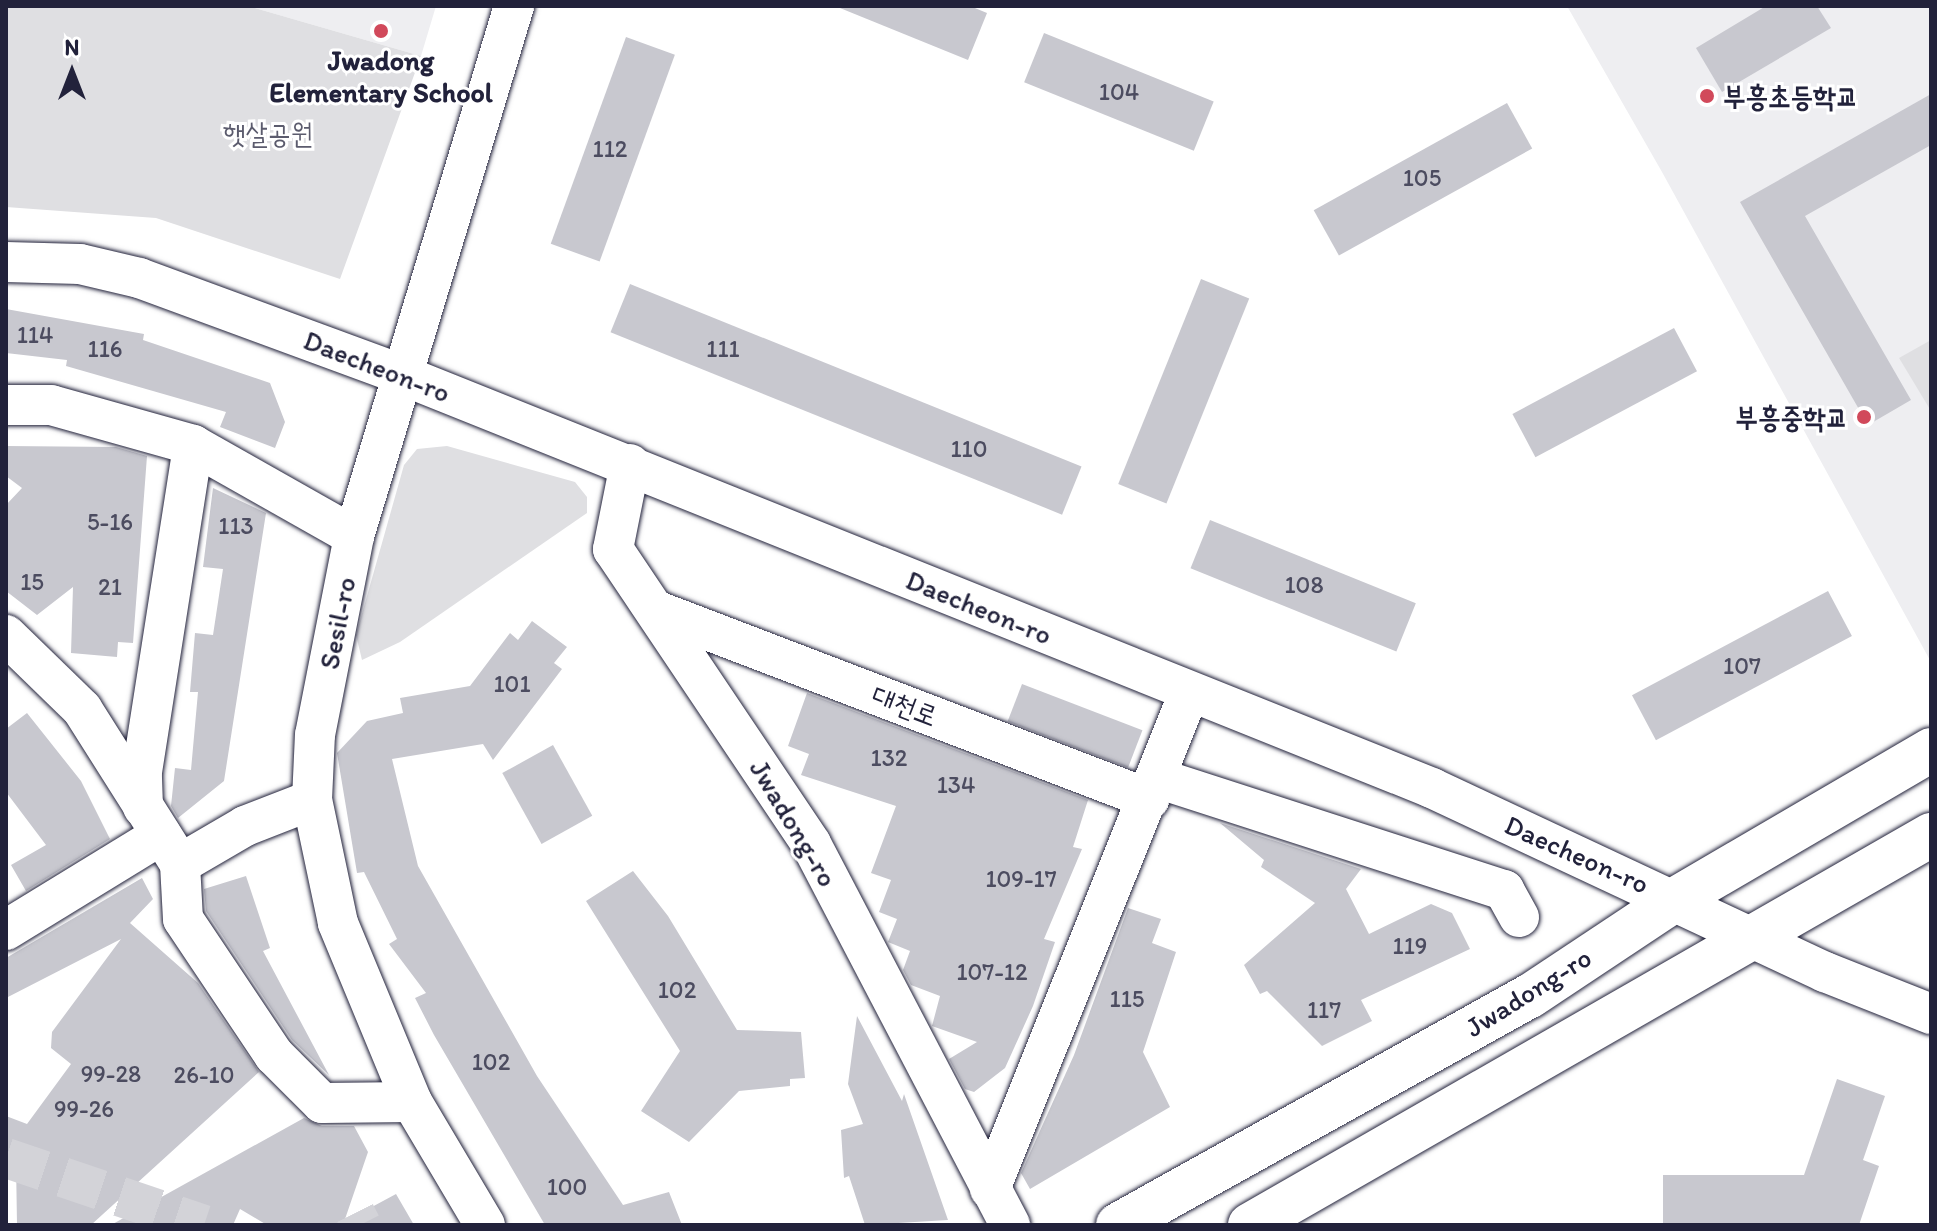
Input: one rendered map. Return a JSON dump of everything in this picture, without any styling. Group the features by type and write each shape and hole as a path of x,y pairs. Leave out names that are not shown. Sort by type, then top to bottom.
{"main road":[{"name":"Jwadong-ro","path":"1118,1225 1530,996 1676,899 1931,750"},
{"path":"1250,1225 1931,835"}],"street":[{"name":"Sesil-ro","path":"485,1225 412,1102 338,923 312,800 315,735 354,536 514,6"},
{"name":"Daecheon-ro","path":"6,262 80,264 139,278 402,375 630,464 1189,693 1432,788 1755,938 1931,1014"},
{"path":"6,405 51,405 193,445 354,536"},
{"path":"193,445 142,772 183,919 274,1055 322,1103 412,1102"},
{"name":"Jwadong-ro","path":"630,464 613,549 660,612 811,844 1010,1225"},
{"name":"대천로","path":"660,612 1153,789 1504,890 1519,917"},
{"path":"6,635 82,709 161,836"},
{"path":"990,1189 1189,693"},
{"path":"6,930 161,836 245,826 312,800"}],"shaded area":[{"name":"Jwadong Elementary School","path":"248,6 436,6 421,56"},
{"name":"부흥중학교","path":"1567,6 1931,6 1931,662 1662,172"}],"green space":[{"name":"햇살공원","path":"6,6 248,6 421,56 340,279 156,218 6,207"},
{"path":"1931,340 1931,411 1899,358"},
{"path":"447,446 575,482 587,497 587,513 400,642 362,660 356,635 404,465 417,449"}],"building":[{"path":"835,6 970,6 987,13 968,60"},
{"path":"1766,6 1817,6 1831,28 1722,92 1696,48"},
{"path":"1044,33 1214,102 1194,151 1024,82"},
{"path":"626,37 675,55 600,262 551,244"},
{"path":"1931,94 1931,145 1805,216 1911,400 1868,425 1740,202"},
{"path":"1507,103 1532,148 1339,256 1314,210"},
{"path":"1201,279 1249,298 1166,503 1118,484"},
{"path":"630,284 1082,466 1062,515 611,332"},
{"path":"6,309 144,334 143,340 270,383 285,422 275,448 220,427 226,412 66,366 67,360 6,353"},
{"path":"1674,328 1697,371 1535,457 1512,414"},
{"path":"6,446 116,447 147,456 133,643 118,642 117,657 71,653 73,587 37,615 6,591 6,505 22,488 6,476"},
{"path":"213,488 266,513 224,781 178,818 171,806 175,768 191,770 198,692 190,692 195,633 213,635 223,569 203,567"},
{"path":"1210,520 1416,603 1396,651 1191,568"},
{"path":"1828,591 1852,636 1656,740 1632,695"},
{"path":"532,621 567,647 554,663 562,669 493,760 483,744 392,759 418,866 537,1076 623,1205 669,1192 682,1225 545,1225 434,1035 415,998 426,993 389,944 397,939 364,872 357,873 337,753 367,721 403,713 400,698 470,686 510,633 518,640"},
{"path":"1022,684 1142,730 1128,768 1008,721"},
{"path":"807,693 1088,800 1073,847 1082,849 1044,939 1055,942 1033,1006 1005,1068 974,1092 965,1089 949,1059 977,1042 932,1026 940,996 911,985 903,970 910,951 888,942 897,919 879,912 891,880 871,873 896,806 801,775 809,754 788,746"},
{"path":"27,713 81,781 110,839 26,891 11,865 46,845 6,792 6,729"},
{"path":"553,745 592,816 542,844 502,773"},
{"path":"1220,823 1361,869 1346,889 1369,934 1431,904 1452,913 1470,949 1361,1000 1372,1021 1322,1046 1267,991 1260,994 1244,965 1315,903 1261,867 1264,860"},
{"path":"633,871 668,916 737,1030 801,1032 805,1078 790,1079 790,1086 739,1091 689,1142 641,1111 680,1051 586,901"},
{"path":"246,876 270,948 263,951 329,1075 292,1040 206,911 204,889"},
{"path":"142,878 153,899 130,923 198,983 259,1072 91,1225 17,1225 16,1162 6,1158 6,1116 27,1124 71,1064 51,1048 52,1032 121,939 6,998 6,958"},
{"path":"1128,908 1161,919 1152,943 1176,952 1143,1052 1170,1107 1030,1189 1021,1173 1074,1055"},
{"path":"857,1016 902,1101 904,1094 948,1220 865,1225 849,1176 844,1178 841,1130 863,1124 848,1084"},
{"path":"1837,1079 1885,1096 1863,1160 1879,1166 1859,1225 1663,1225 1663,1175 1804,1175"},
{"path":"304,1118 322,1126 354,1126 368,1152 344,1222 396,1194 414,1225 267,1225 240,1209 233,1225 111,1225"}],"tunnel":[{"path":"6,1158 204,1225"},
{"path":"355,1213 361,1225"}],"place":[{"name":"Jwadong Elementary School","path":"381,31"},
{"name":"부흥초등학교","path":"1707,96"},
{"name":"부흥중학교","path":"1864,417"}]}
